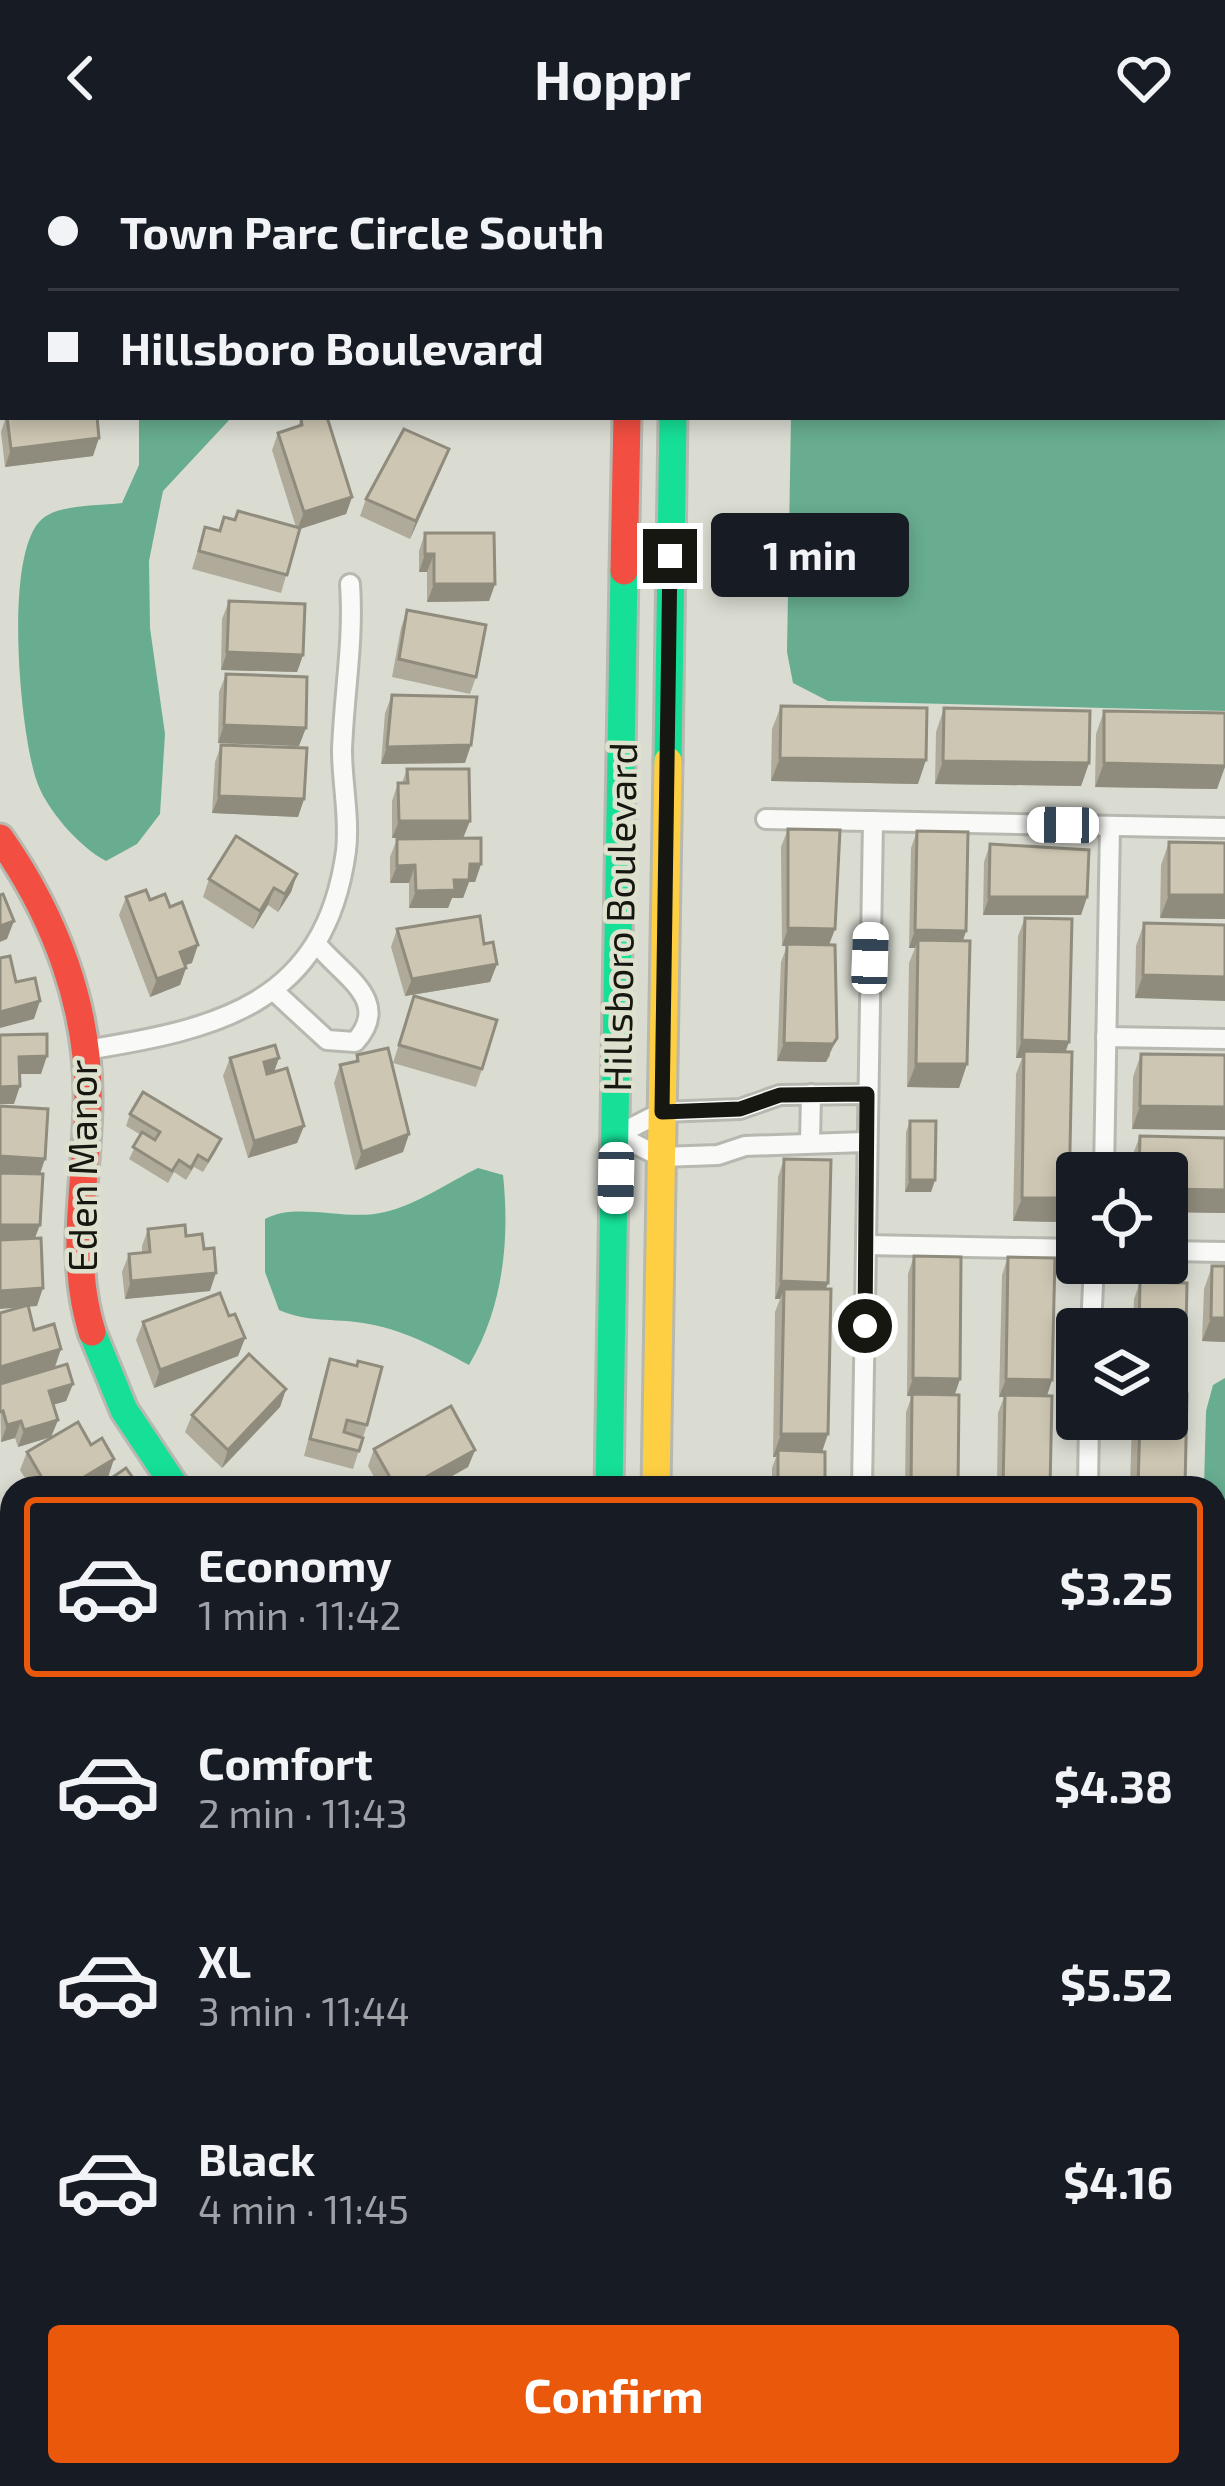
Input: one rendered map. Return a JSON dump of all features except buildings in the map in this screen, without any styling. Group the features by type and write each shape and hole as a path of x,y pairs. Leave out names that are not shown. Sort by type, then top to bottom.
{"street":[{"name":"Hillsboro Boulevard","path":"609,1476 627,420"},
{"name":"Hillsboro Boulevard","path":"656,1476 673,420"},
{"path":"86,1050 187,1034 231,1018 275,992 316,943 334,904 346,850 343,736 355,644 350,584"},
{"path":"766,819 1225,828"},
{"path":"862,1476 874,821"},
{"path":"1104,1152 1110,826"},
{"name":"Eden Manor","path":"0,838 32,889 74,998 86,1050 88,1102 77,1258 85,1309 121,1410 168,1476"},
{"path":"275,992 327,1040 356,1042 368,1028 372,1012 368,995 338,971 316,943"},
{"path":"1106,1037 1225,1039"},
{"path":"810,1142 811,1094"},
{"path":"617,1135 662,1112 740,1109 780,1095 867,1094"},
{"path":"617,1135 661,1157 810,1142 866,1142"},
{"path":"866,1245 1056,1249"},
{"path":"1188,1251 1225,1252"},
{"path":"1088,1476 1089,1440"}],"shaded area":[{"path":"139,420 229,420 163,491 149,561 150,628 165,734 160,814 137,844 106,861 64,826 36,779 18,643 22,567 30,538 42,519 69,508 122,503 139,465"},
{"path":"791,420 1225,420 1225,711 828,701 793,683 787,652"},
{"path":"478,1168 503,1175 505,1224 497,1297 469,1365 391,1330 279,1310 265,1272 265,1219 292,1212 385,1212"},
{"path":"1225,1378 1225,1476 1204,1476 1206,1411 1213,1385"}],"traffic: fast":[{"path":"668,761 673,420"},
{"path":"609,1476 624,571"},
{"path":"92,1332 124,1410 168,1476"}],"traffic: slow":[{"path":"656,1476 668,761"}],"traffic: jam":[{"path":"624,571 627,420"},
{"path":"0,838 53,931 83,1033 88,1104 80,1246 92,1332"}],"route":[{"path":"670,556 662,1112 740,1109 780,1095 867,1094 865,1326"}]}
